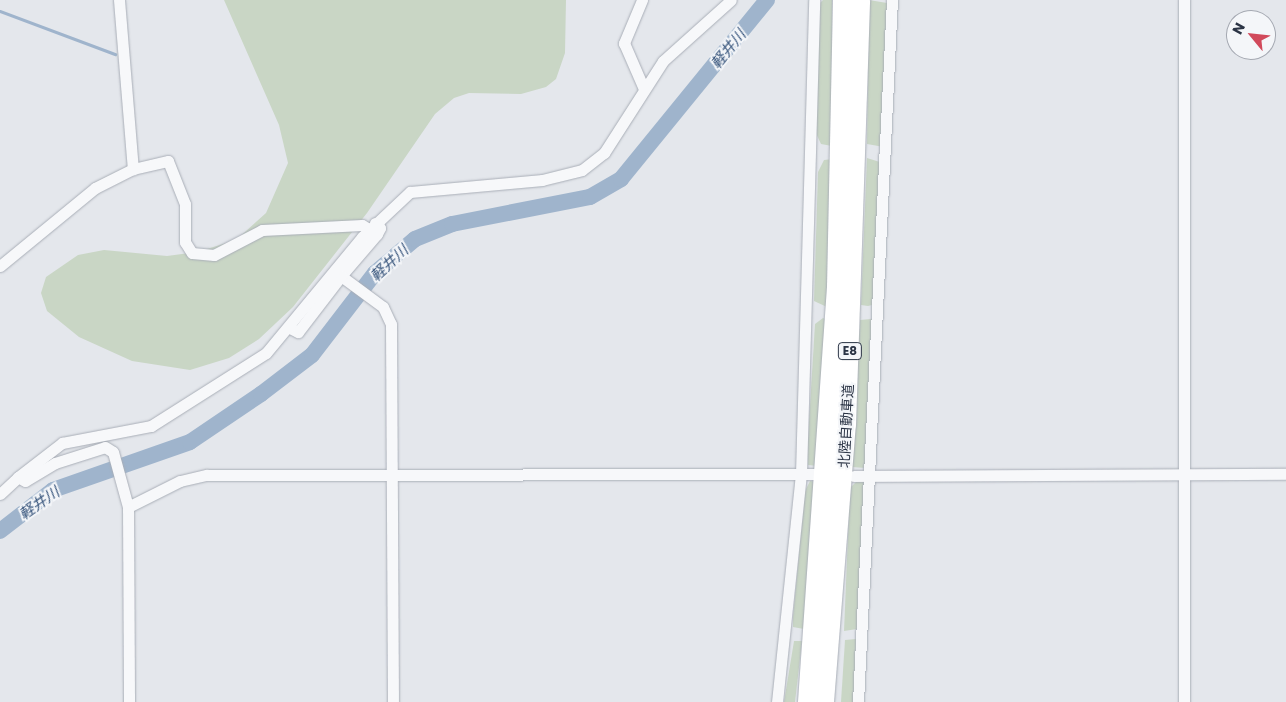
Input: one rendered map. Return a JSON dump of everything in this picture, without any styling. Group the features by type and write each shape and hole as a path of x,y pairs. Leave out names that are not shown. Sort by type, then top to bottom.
{"highway":[{"name":"北陸自動車道","path":"808,702 837,287 843,0"},
{"name":"北陸自動車道","path":"824,702 847,406 860,0"}],"street":[{"path":"118,0 133,169"},
{"path":"642,0 624,43 644,89"},
{"path":"0,494 18,477 62,443 151,426 266,353 290,328 372,226 419,189 542,180 582,170 604,153 644,89 678,45 731,0"},
{"path":"777,702 801,474 814,0"},
{"path":"858,702 892,0"},
{"path":"1184,0 1184,702"},
{"path":"0,266 95,188 133,169 171,163 185,204 185,242 192,253 214,254 262,230 354,225 380,228 345,279 298,332 290,328"},
{"path":"345,279 383,307 391,324 393,702"},
{"path":"18,477 25,481 55,462 106,447 113,452 128,507 129,702"},
{"path":"128,507 196,476 815,474"},
{"path":"854,476 1286,474"}],"green space":[{"path":"224,0 566,0 565,53 556,79 546,87 521,94 469,93 454,98 435,114 367,213 293,307 259,339 229,358 190,370 132,361 79,337 47,311 41,293 46,277 78,255 104,250 167,256 197,252 236,240 266,213 288,163 279,125"},
{"path":"823,0 832,0 832,146 821,144 815,131 819,4"},
{"path":"869,0 887,3 884,147 867,144"},
{"path":"867,158 883,163 876,304 868,306 861,305"},
{"path":"833,159 827,307 814,301 818,172 824,160"},
{"path":"823,318 827,320 818,466 808,465 807,455 815,324"},
{"path":"871,319 874,323 865,468 852,467 860,320"},
{"path":"810,481 817,482 804,629 793,627 793,617 805,491"},
{"path":"857,481 865,482 857,629 844,631 850,488"},
{"path":"856,639 854,702 841,702 845,640"},
{"path":"794,641 802,641 795,702 784,702"}],"waterway":[{"name":"軽井川","path":"0,531 53,490 190,442 261,394 312,355 375,273 415,239 452,224 590,197 621,179 767,0"},
{"path":"0,11 115,54"}]}
